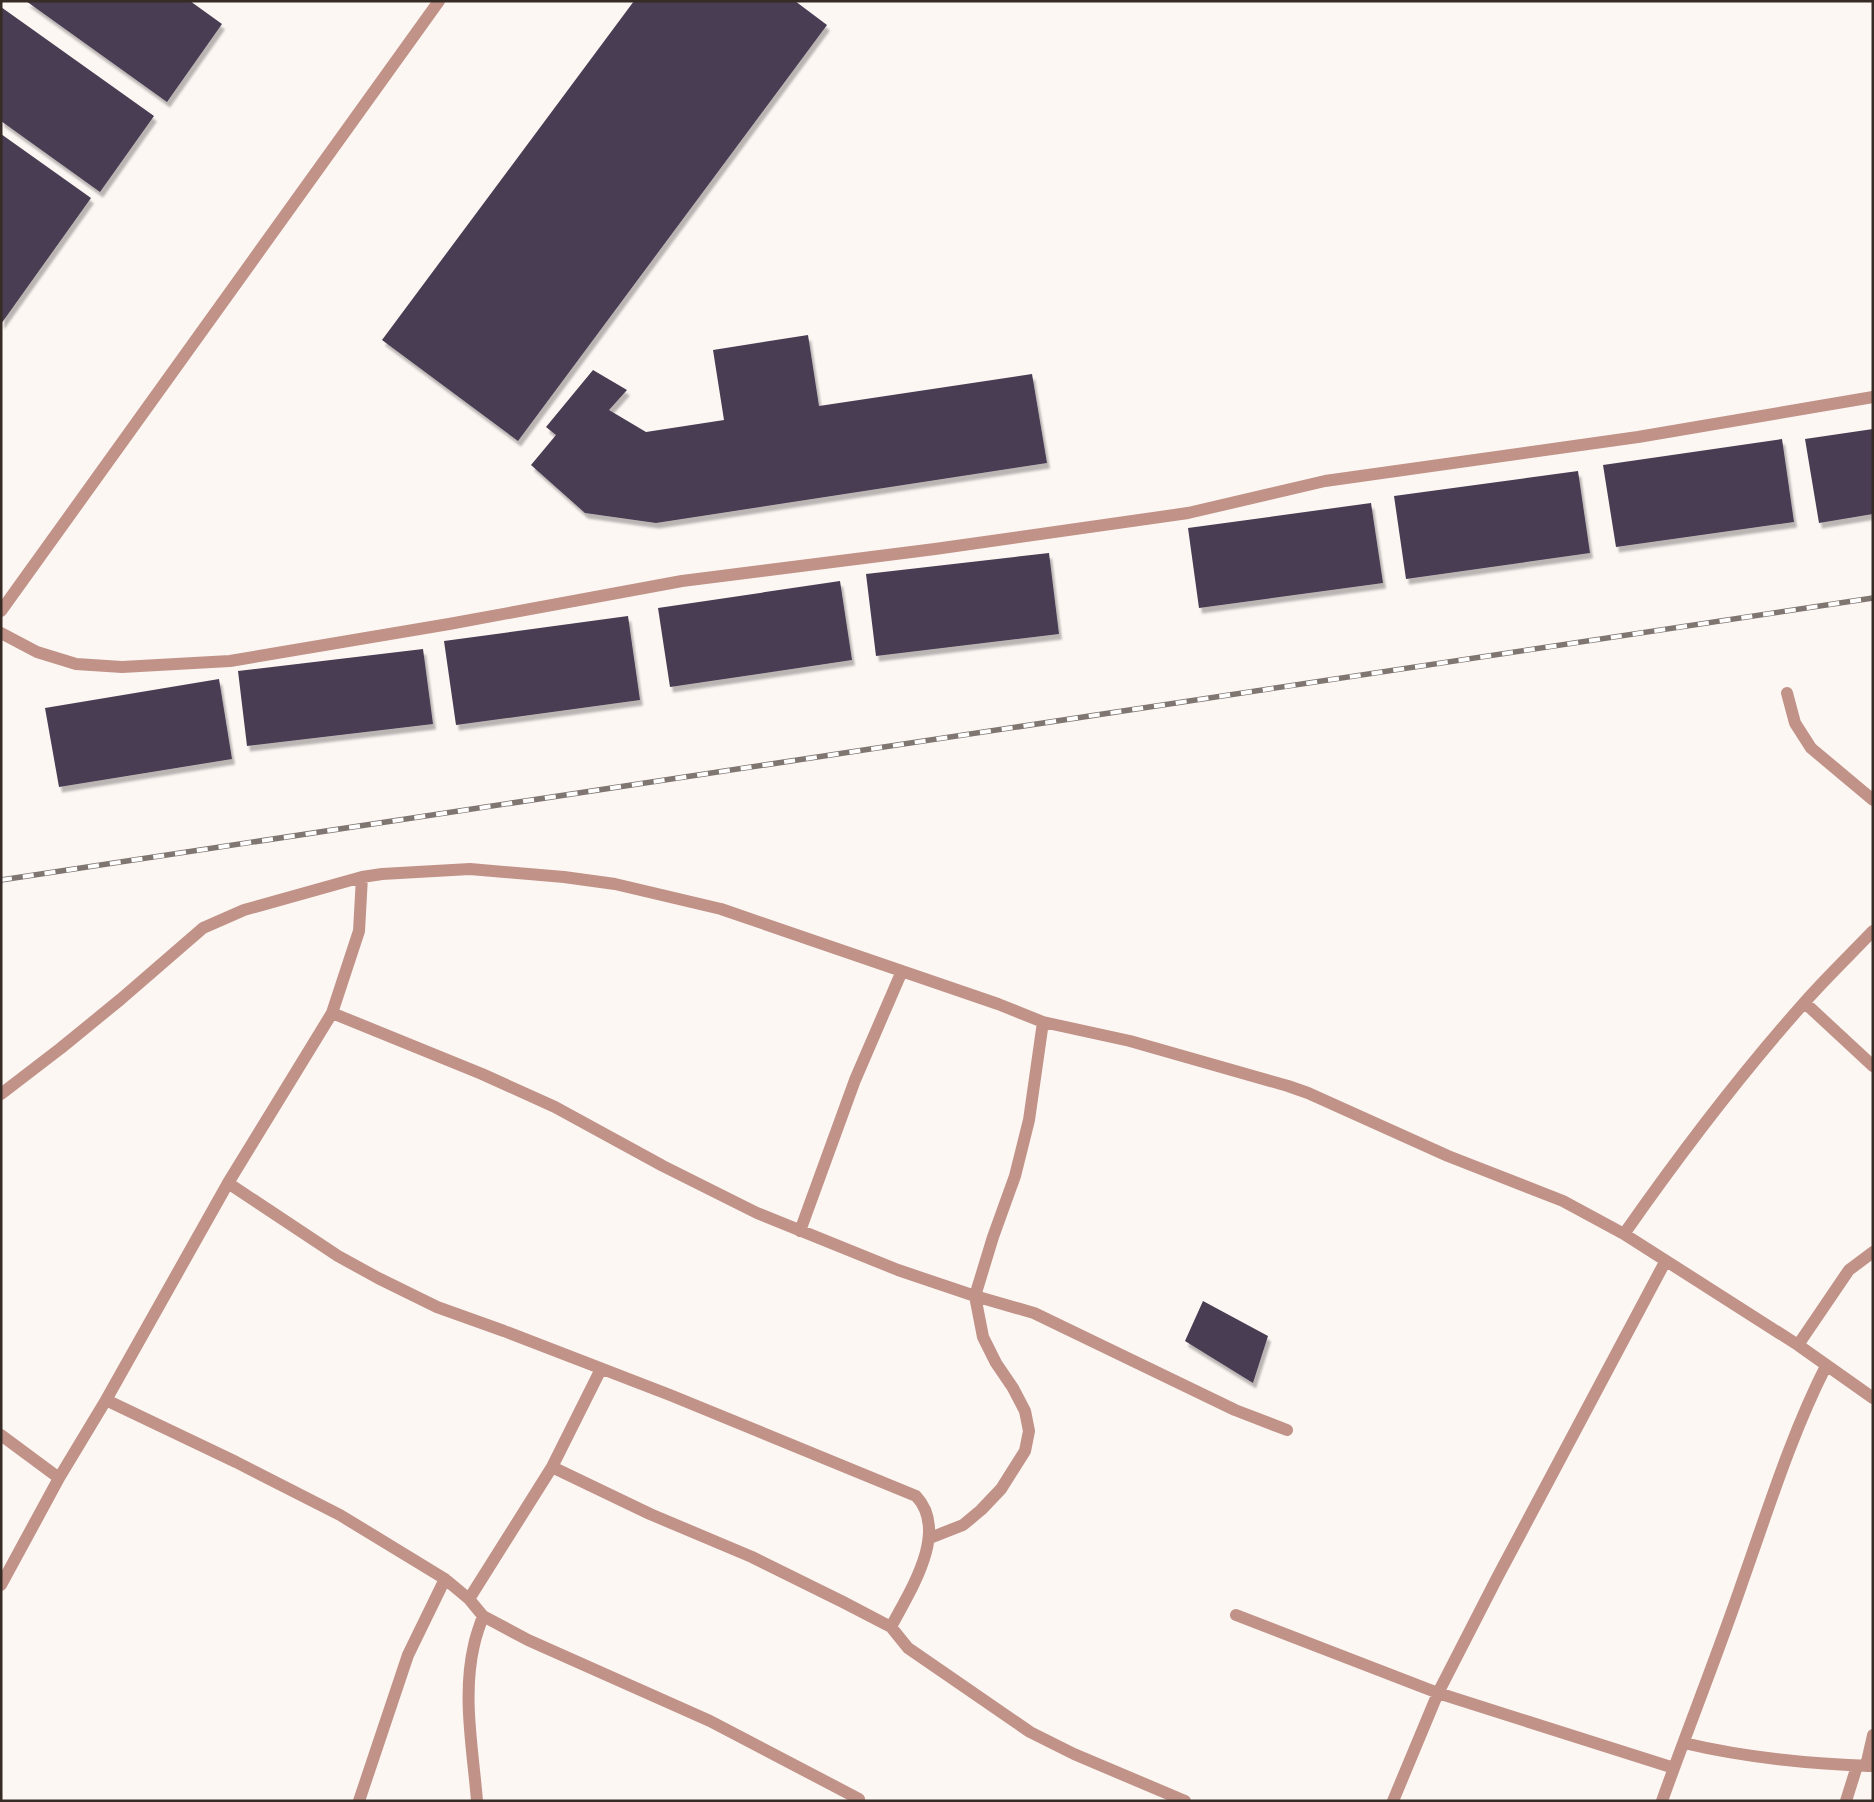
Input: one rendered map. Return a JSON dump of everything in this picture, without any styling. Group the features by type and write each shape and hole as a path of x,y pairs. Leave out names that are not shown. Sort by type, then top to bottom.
{"street":[{"path":"1,611 439,1"},
{"path":"1,633 37,652 76,664 122,667 230,661 449,624 682,581 935,549 1188,513 1326,481 1638,437 1873,397"},
{"path":"1787,693 1795,723 1811,748 1873,800"},
{"path":"1,1094 121,999 203,928 244,910 362,877 442,870 470,869 615,884 721,909 998,1004 1043,1022 1130,1041 1308,1093 1448,1156 1563,1201 1624,1234 1665,1262 1798,1345 1873,1398"},
{"path":"1,1585 59,1478 106,1400 228,1184 332,1013 359,931 362,877"},
{"path":"1624,1234 1671,1168 1748,1069 1805,1002 1873,931"},
{"path":"800,1230 856,1080 902,971"},
{"path":"1805,1002 1873,1066"},
{"path":"332,1013 482,1074 555,1107 664,1166 757,1213 898,1270 1034,1313 1235,1410 1287,1430"},
{"path":"930,1538 962,1525 981,1510 1001,1489 1025,1452 1029,1431 1025,1411 1013,1388 996,1364 984,1337 976,1296 1020,1158 1029,1120 1043,1022"},
{"path":"228,1184 338,1256 378,1278 437,1306 670,1395 916,1496 924,1505 930,1538 927,1553 891,1628"},
{"path":"1798,1345 1849,1270 1873,1252"},
{"path":"1393,1801 1438,1693 1665,1262"},
{"path":"1662,1801 1792,1441 1808,1402 1826,1366"},
{"path":"469,1599 552,1467 601,1369"},
{"path":"106,1400 236,1462 340,1516 445,1580 469,1599 483,1616 528,1640 710,1721 860,1798"},
{"path":"1,1435 59,1478"},
{"path":"552,1467 650,1514 752,1557 891,1628 908,1648 1030,1732 1074,1754 1185,1801"},
{"path":"359,1801 408,1654 445,1580"},
{"path":"1236,1614 1438,1693 1674,1768"},
{"path":"477,1801 469,1719 470,1674 474,1646 483,1616"},
{"path":"1846,1801 1865,1766 1873,1735"},
{"path":"1684,1743 1729,1754 1787,1761 1865,1766"}],"building":[{"path":"26,1 190,1 222,24 167,102"},
{"path":"634,1 795,1 827,25 518,441 382,340"},
{"path":"1,7 154,116 100,192 1,121"},
{"path":"1,134 91,198 1,324"},
{"path":"808,335 819,406 1032,374 1047,463 656,523 585,513 531,465 556,435 546,427 593,370 627,390 609,410 646,432 724,420 713,350"},
{"path":"1873,429 1873,514 1819,523 1805,439"},
{"path":"1782,439 1794,522 1616,547 1603,465"},
{"path":"1578,471 1590,553 1406,579 1394,496"},
{"path":"1371,503 1383,583 1199,608 1188,528"},
{"path":"1049,553 1059,634 876,656 866,574"},
{"path":"840,581 852,660 670,687 658,608"},
{"path":"628,616 640,700 456,725 444,641"},
{"path":"423,649 433,724 247,746 238,671"},
{"path":"219,679 232,759 59,787 45,708"},
{"path":"1203,1301 1268,1336 1253,1383 1185,1341"}],"railway":[{"path":"1,880 1873,598"}]}
